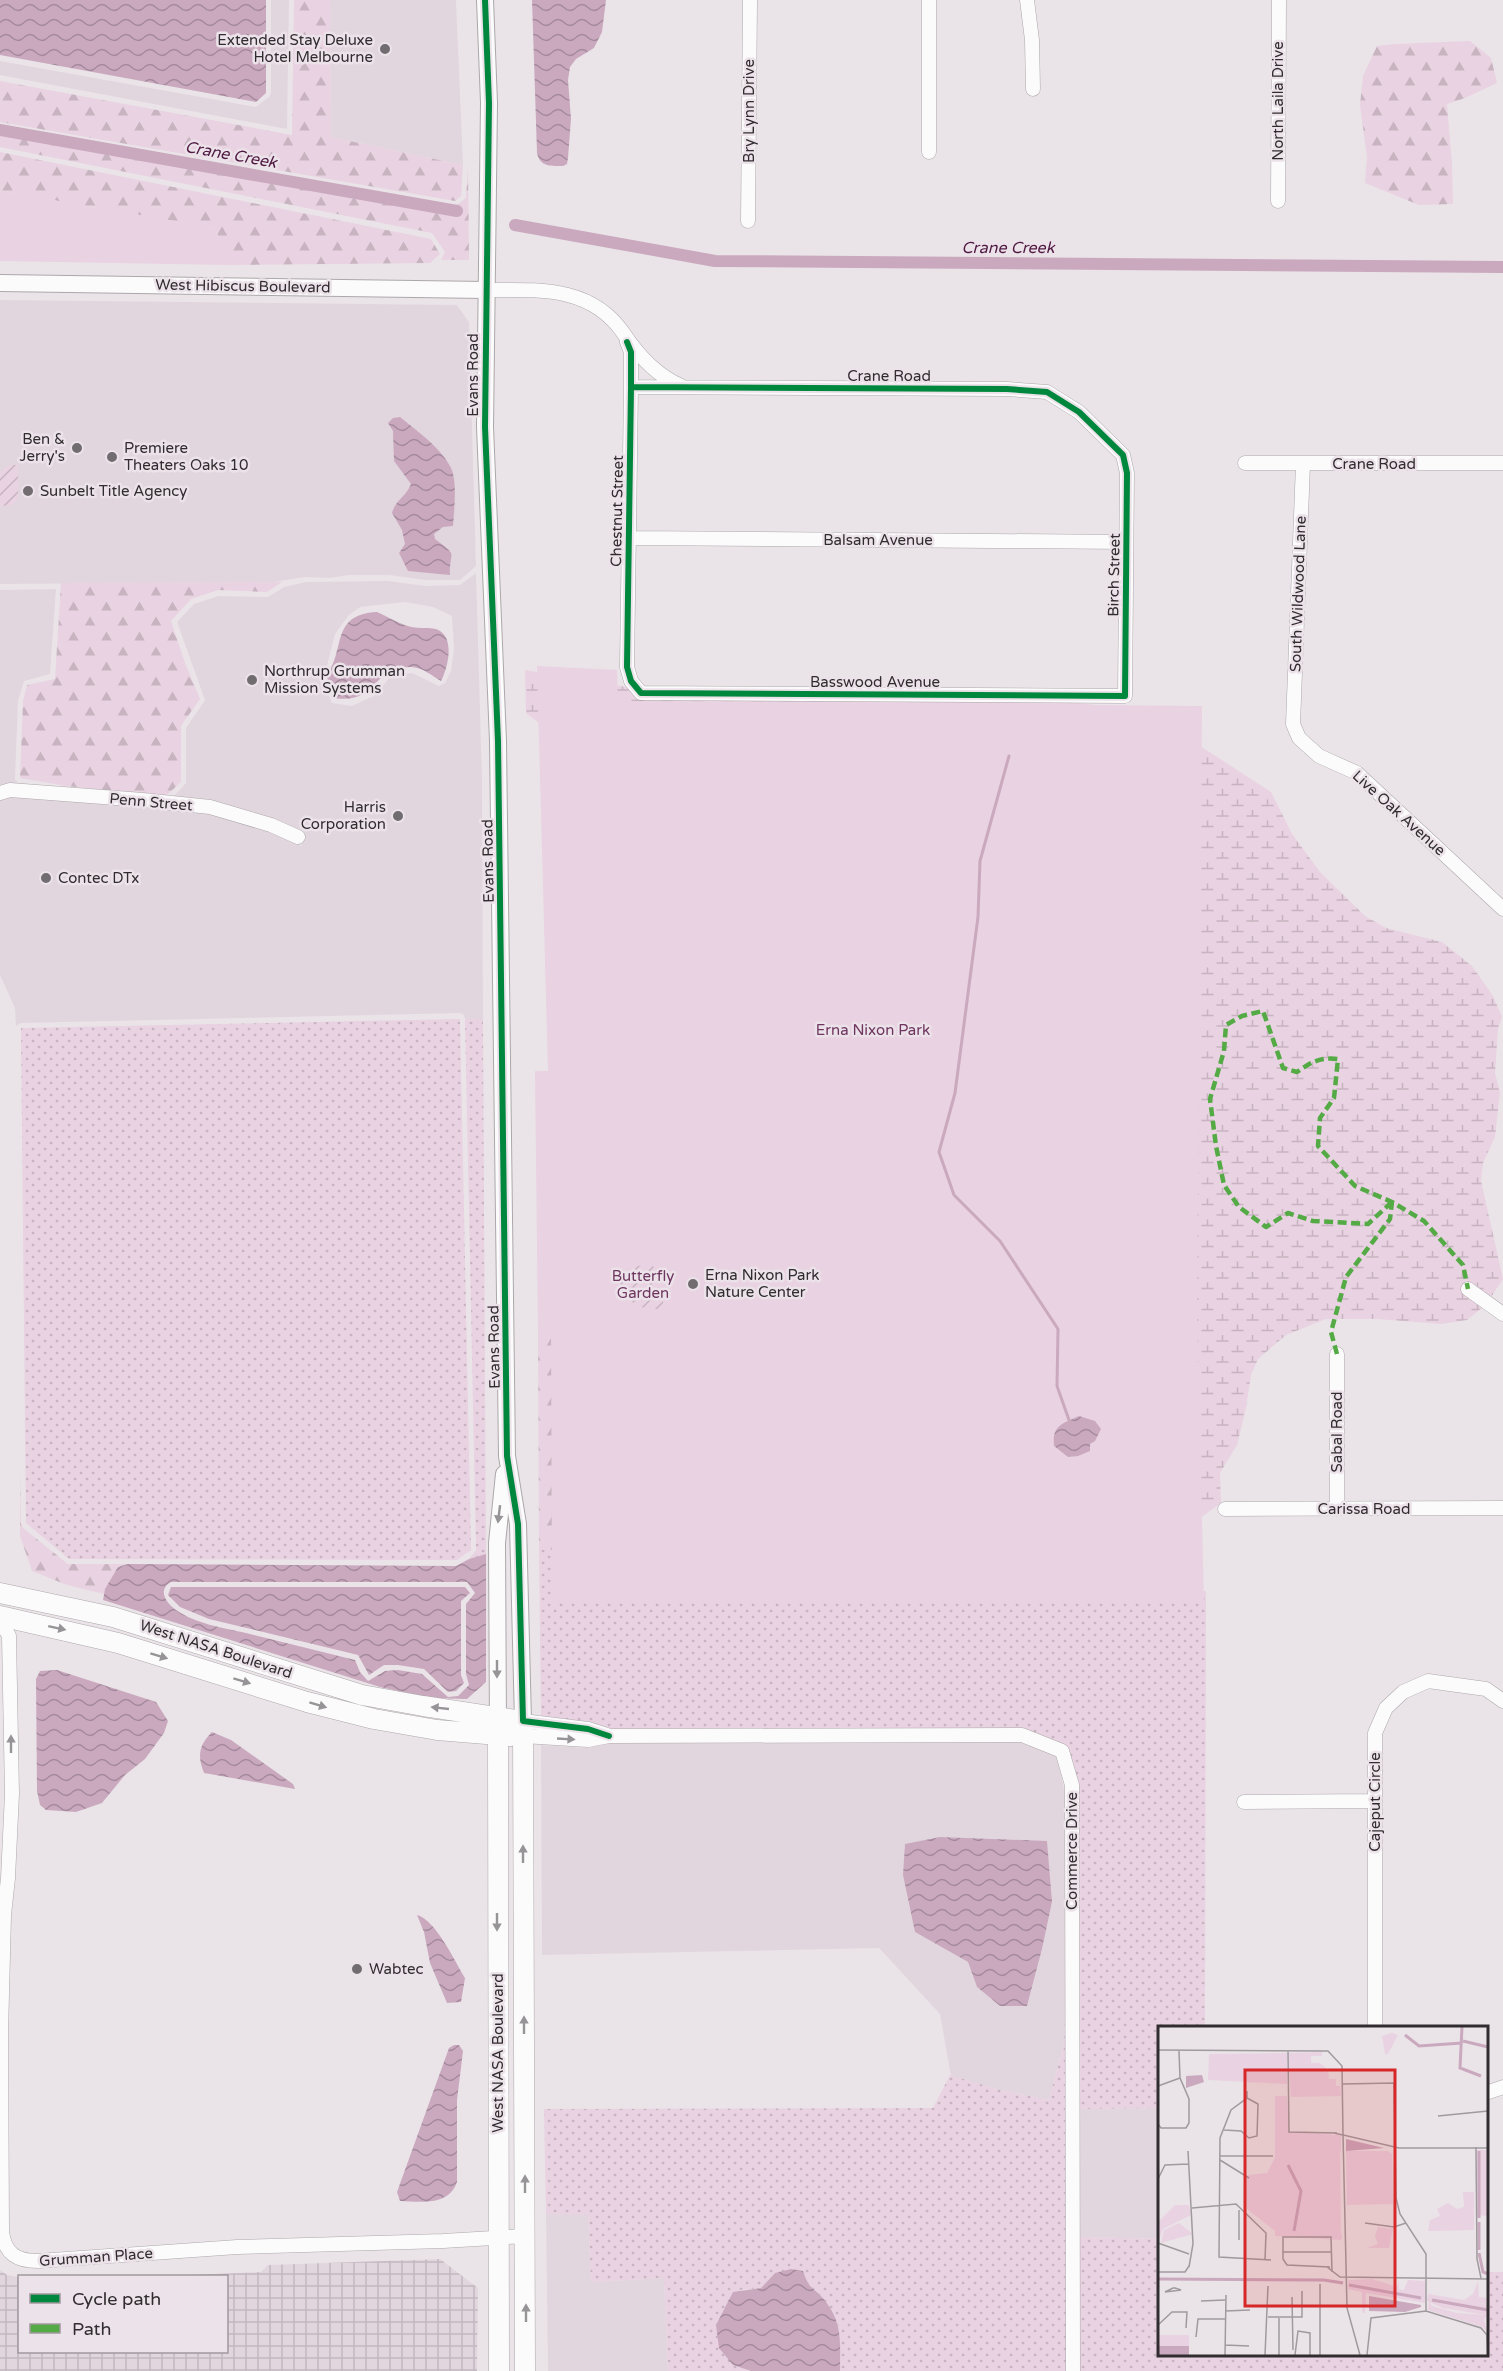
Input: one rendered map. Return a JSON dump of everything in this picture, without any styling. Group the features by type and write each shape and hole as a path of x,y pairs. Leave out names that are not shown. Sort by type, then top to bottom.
{"main road":[{"name":"West NASA Boulevard","path":"0,1593 112,1617 362,1695 423,1707 498,1726 523,1729 525,2371"},
{"name":"West NASA Boulevard","path":"0,1618 118,1643 363,1717 437,1730 498,1726"},
{"name":"West NASA Boulevard","path":"498,1726 499,2371"}],"street":[{"name":"Evans Road","path":"484,0 489,103 485,427 498,741 507,1456 497,1543 498,1726"},
{"name":"Bry Lynn Drive","path":"748,221 750,0"},
{"path":"929,0 929,152"},
{"path":"1027,0 1032,39 1033,89"},
{"name":"North Laila Drive","path":"1278,201 1279,0"},
{"name":"West Hibiscus Boulevard","path":"0,283 486,290"},
{"path":"486,290 552,290 578,298 606,313 625,336 627,342 669,381 683,387"},
{"name":"Chestnut Street","path":"627,342 631,352 627,667 631,681"},
{"name":"Crane Road","path":"631,387 1007,389 1047,392 1078,412 1123,455"},
{"name":"Birch Street","path":"1123,455 1127,473 1125,696"},
{"name":"Crane Road","path":"1245,463 1503,463"},
{"name":"South Wildwood Lane","path":"1293,724 1303,464"},
{"name":"Balsam Avenue","path":"629,538 1126,542"},
{"name":"Basswood Avenue","path":"631,681 641,693 1125,696"},
{"name":"Live Oak Avenue","path":"1293,724 1299,738 1319,756 1357,772 1503,909"},
{"name":"Penn Street","path":"0,793 10,790 210,807 271,825 298,837"},
{"path":"1468,1289 1503,1314"},
{"name":"Sabal Road","path":"1337,1354 1337,1509"},
{"name":"Evans Road","path":"507,1456 518,1524 523,1729"},
{"name":"Carissa Road","path":"1225,1509 1503,1508"},
{"path":"0,1618 9,1636 11,1694 12,1794 4,1915"},
{"name":"Cajeput Circle","path":"1375,2026 1375,1733 1386,1708 1403,1692 1428,1682 1486,1689 1503,1701"},
{"name":"Commerce Drive","path":"523,1729 588,1740 609,1736 1022,1735 1062,1751 1072,1785 1073,2371"},
{"path":"1244,1802 1375,1801"},
{"path":"0,1898 4,1915"},
{"name":"Grumman Place","path":"4,1915 1,2033 2,2232 6,2248 15,2257 24,2261 38,2261 214,2248 525,2236"},
{"path":"1488,2092 1503,2087"}],"shaded area":[{"path":"271,0 289,0 287,129 0,75 0,61 256,107 271,93"},
{"path":"330,0 456,0 463,165 331,137"},
{"path":"0,300 457,305 469,322 476,566 460,580 349,575 330,578 305,577 274,582 0,584"},
{"path":"476,573 482,778 483,1019 465,1019 460,1013 21,1023 16,1026 15,1008 0,975 0,799 11,797 142,806 209,814 269,831 301,846 305,834 273,819 173,797 186,783 186,728 205,700 177,622 194,604 218,596 268,597 284,587 306,582 388,581 425,586 460,585","holes":["405,602 433,607 452,616 454,649 451,671 445,683 439,686 412,673 391,676 374,696 352,706 332,703 321,675 327,666 335,634 349,615 360,607"]},
{"path":"56,589 50,674 24,681 18,701 15,779 18,783 32,785 0,787 0,590"},
{"path":"613,1742 1019,1742 1057,1756 1066,1798 1067,1964 1064,2043 1049,2100 1000,2090 951,2076 940,2014 879,1948 542,1955 541,1745 588,1748","holes":["1052,1902 1027,2006 1000,2006 977,1987 968,1962 915,1932"]},
{"path":"1158,2108 1158,2239 1080,2237 1079,2109"},
{"path":"546,2214 588,2214 591,2282 664,2278 668,2371 548,2371"},
{"path":"440,2259 478,2288 477,2371 0,2371 0,2270 7,2275 18,2277 18,2353 228,2353 228,2275 190,2275 261,2272 268,2265"}],"green space":[{"path":"294,0 330,0 331,137 463,165 461,196 455,201 0,122 0,81 292,135"},
{"path":"1470,41 1491,58 1497,83 1447,104 1453,204 1419,205 1365,183 1367,157 1360,105 1363,76 1377,46"},
{"path":"0,127 454,207 466,198 468,165 469,260 441,260 445,252 432,233 0,147"},
{"path":"0,152 431,239 440,254 430,263 230,265 215,228 0,191"},
{"path":"0,191 215,228 230,265 0,261"},
{"path":"9,465 18,465 18,499 12,505 0,506 0,472"},
{"path":"282,582 267,592 218,590 191,599 171,621 200,699 181,726 181,782 166,796 66,786 20,778 23,701 27,685 55,679 61,583"},
{"name":"Erna Nixon Park","path":"537,666 617,670 618,701 1202,706 1197,1310 1204,1603 552,1603 551,1334 538,1333 535,1071 548,1071"},
{"path":"525,670 626,687 641,700 1070,702 1112,707 1194,742 1271,792 1292,834 1320,872 1365,916 1386,928 1442,942 1472,966 1493,996 1502,1017 1498,1029 1495,1073 1500,1092 1495,1137 1483,1163 1481,1181 1503,1279 1491,1297 1466,1280 1461,1291 1483,1307 1467,1320 1441,1324 1377,1319 1326,1319 1286,1335 1258,1359 1251,1375 1237,1445 1220,1473 1221,1503 1185,1529 550,731 526,713"},
{"path":"460,1019 471,1550 457,1560 69,1559 26,1523 21,1028"},
{"path":"465,1019 483,1019 486,1554 469,1559 476,1550"},
{"name":"Butterfly Garden","path":"649,1264 659,1270 664,1309 635,1306 620,1283 627,1268"},
{"path":"538,1333 592,1333 619,1548 539,1550"},
{"path":"21,1462 21,1524 23,1528 68,1564 128,1564 118,1567 104,1594 67,1585 32,1571 20,1536"},
{"path":"619,1548 783,1591 1206,1591 1205,2026 1158,2026 1158,2108 1079,2109 1067,1749 1022,1729 614,1729 597,1724 541,1718 539,1550"},
{"path":"1067,1964 1069,2371 840,2371 838,2326 826,2302 810,2286 803,2271 775,2273 761,2288 740,2290 733,2365 751,2371 668,2371 664,2278 591,2282 588,2215 546,2214 544,2109 933,2108 950,2075 1000,2090 1049,2100 1064,2043"},
{"path":"1080,2237 1158,2239 1158,2356 1488,2356 1488,2272 1503,2272 1503,2371 1080,2371"}],"water":[{"path":"0,0 266,0 266,93 256,102 0,55"},
{"path":"532,0 606,0 602,32 594,48 576,59 570,67 568,80 571,119 567,164 563,166 550,166 543,163 537,153"},
{"path":"400,417 434,445 452,472 455,495 453,526 443,527 434,534 435,539 452,554 450,575 408,571 399,553 405,544 402,530 392,513 411,484 394,461 393,431 388,423 393,418"},
{"path":"377,612 408,626 436,629 442,633 446,638 449,653 441,681 419,668 398,669 388,673 359,696 348,699 334,698 326,675 336,656 345,627 362,614"},
{"path":"1079,1416 1095,1421 1101,1429 1095,1441 1090,1444 1090,1451 1068,1457 1054,1446 1055,1434 1059,1426"},
{"path":"486,1554 486,1682 467,1699 431,1698 380,1687 103,1600 105,1589 118,1567 128,1564 456,1566","holes":["171,1582 467,1582 475,1593 466,1604 466,1674 469,1685 458,1696 448,1697 422,1674 398,1670 385,1671 368,1681 360,1672 355,1660 201,1622 172,1607 164,1596 164,1589"]},
{"path":"171,1587 465,1587 470,1593 461,1601 461,1675 464,1683 456,1691 448,1692 424,1669 398,1665 384,1665 369,1675 358,1655 209,1619 180,1607 168,1595"},
{"path":"57,1670 156,1702 168,1721 164,1733 145,1759 125,1775 102,1803 76,1812 46,1810 40,1805 37,1791 36,1679 40,1671"},
{"path":"212,1732 231,1740 293,1784 295,1789 204,1773 200,1751"},
{"path":"940,1837 1047,1841 1052,1902 1027,2006 1000,2006 977,1987 968,1962 915,1932 903,1875 905,1844"},
{"path":"417,1915 424,1918 438,1933 465,1978 461,2002 447,2003 430,1963 424,1932"},
{"path":"459,2045 463,2051 457,2100 457,2182 453,2190 441,2199 425,2202 400,2201 397,2192 449,2048"},
{"path":"791,2269 803,2271 810,2286 822,2297 835,2318 840,2343 840,2371 751,2371 733,2365 719,2348 716,2325 733,2292 761,2288 775,2273"}],"waterway":[{"name":"Crane Creek","path":"0,130 457,211"},
{"name":"Crane Creek","path":"515,225 715,261 1503,267"},
{"path":"1009,756 980,861 978,917 955,1093 939,1152 954,1195 1000,1241 1058,1329 1057,1386 1069,1420"}],"marked path":[{"path":"1392,1202 1368,1224 1313,1221 1288,1213 1266,1227 1239,1207 1224,1185 1210,1099 1224,1051 1226,1025 1242,1016 1263,1011 1283,1068 1297,1072 1316,1061 1338,1059 1334,1098 1320,1118 1318,1146 1355,1186 1392,1202 1424,1221 1463,1265 1468,1289"},
{"path":"1337,1354 1331,1332 1346,1277 1390,1219 1392,1202"}],"cycle path":[{"path":"485,0 489,103 485,427 498,741 507,1456 518,1524 523,1721 588,1729 609,1736"},
{"path":"627,342 631,352 627,667 631,681 641,693 1125,696 1127,473 1123,455 1079,412 1047,392 1007,389 631,387"}],"place":[{"name":"Extended Stay Deluxe Hotel Melbourne","path":"385,49"},
{"name":"Ben & Jerry's","path":"77,448"},
{"name":"Premiere Theaters Oaks 10","path":"112,457"},
{"name":"Sunbelt Title Agency","path":"28,491"},
{"name":"Northrup Grumman Mission Systems","path":"252,680"},
{"name":"Harris Corporation","path":"398,816"},
{"name":"Contec DTx","path":"46,878"},
{"name":"Erna Nixon Park Nature Center","path":"693,1284"},
{"name":"Wabtec","path":"357,1969"}]}
